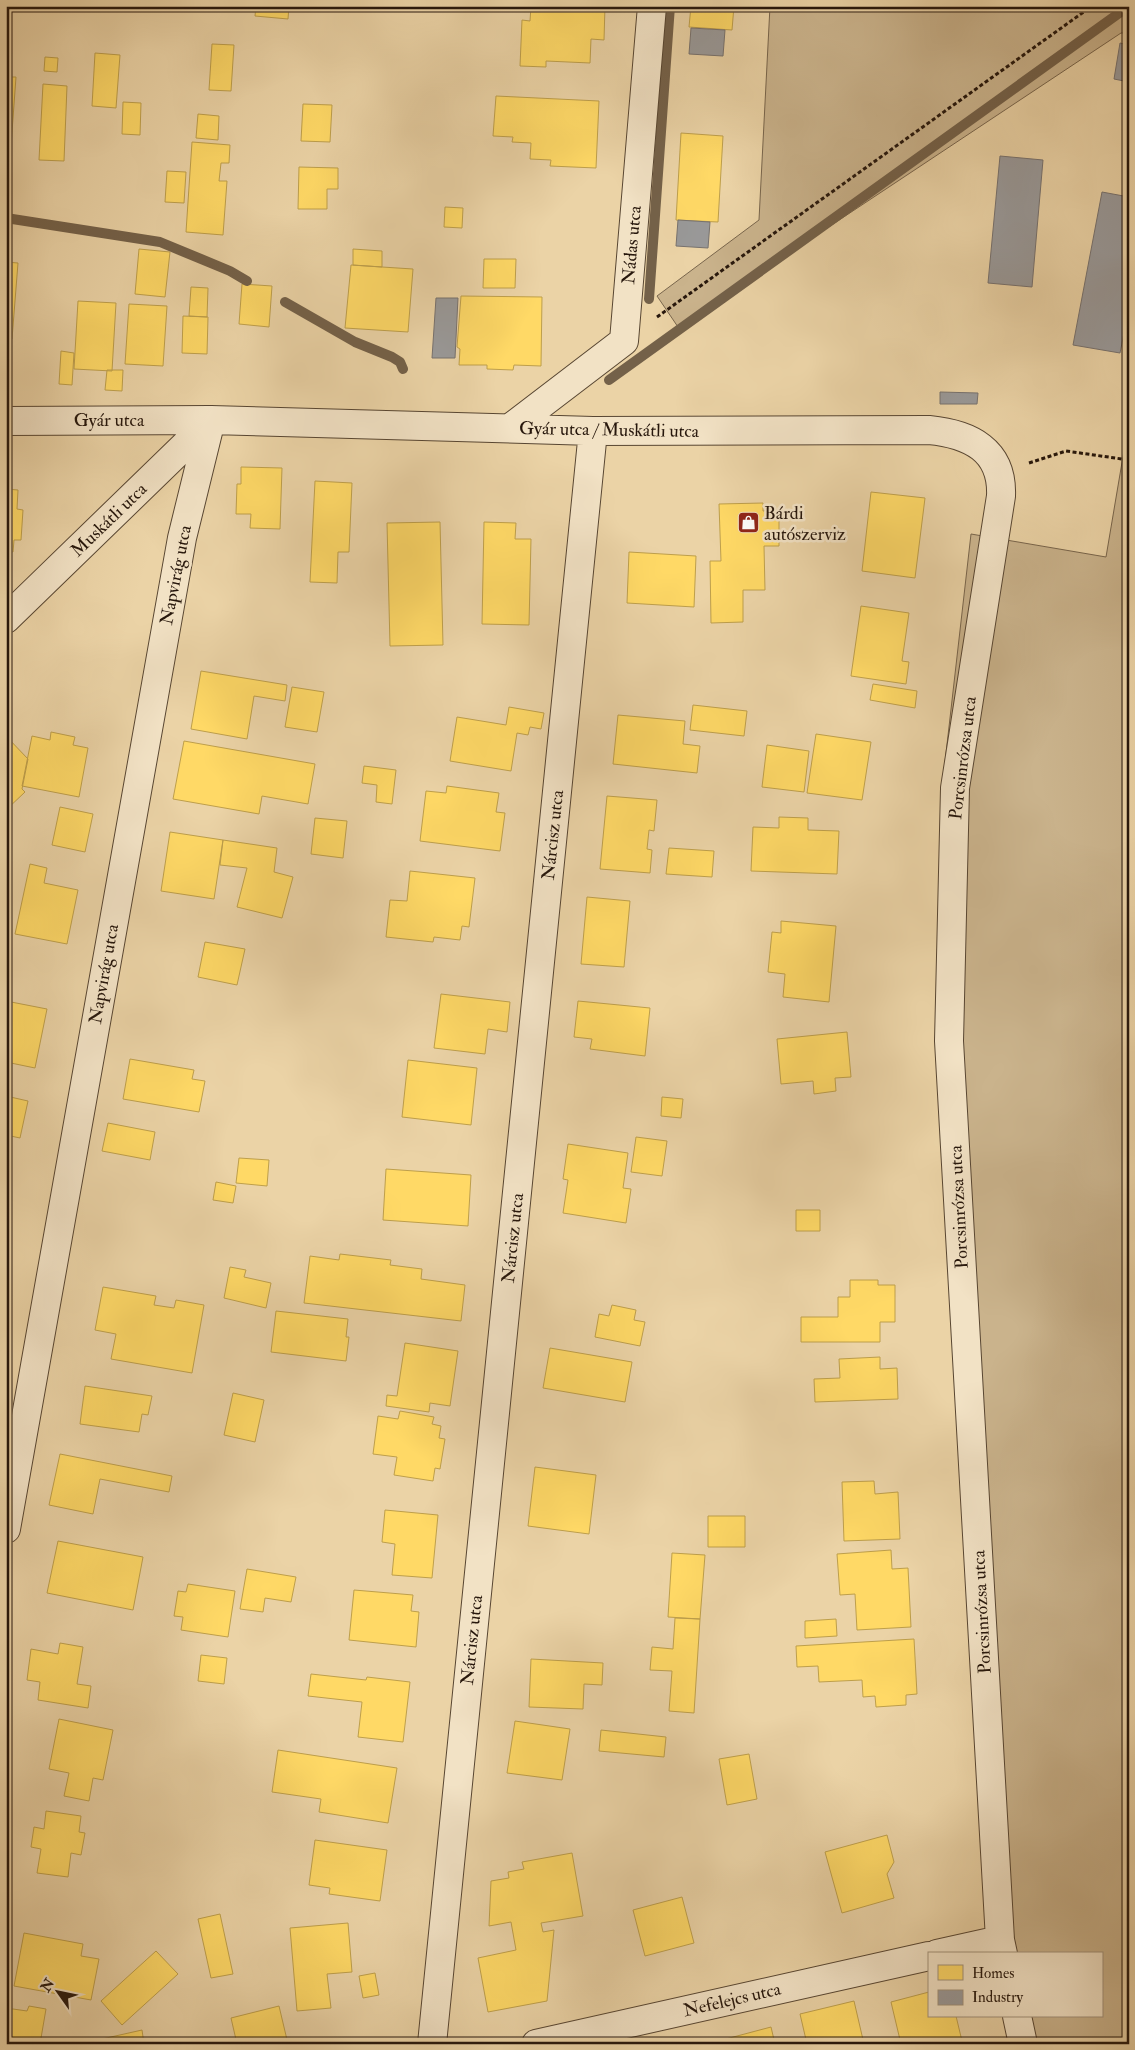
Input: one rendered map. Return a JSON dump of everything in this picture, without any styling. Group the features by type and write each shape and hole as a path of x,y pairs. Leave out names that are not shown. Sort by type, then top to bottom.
{"street":[{"name":"Nádas utca","path":"624,341 652,6"},
{"path":"510,428 624,341"},
{"name":"Gyár utca","path":"6,420 211,420"},
{"name":"Gyár utca / Muskátli utca","path":"211,420 593,431 929,430 946,432 972,440 996,464"},
{"name":"Muskátli utca","path":"6,620 211,420"},
{"name":"Napvirág utca","path":"6,1529 16,1417 182,538 211,420"},
{"name":"Nárcisz utca","path":"432,2044 593,431"},
{"name":"Porcsinrózsa utca","path":"996,464 1002,483 1001,496 956,788 949,1041 1002,1947"},
{"path":"956,1952 1002,1947"},
{"name":"Nefelejcs utca","path":"536,2044 928,1956"},
{"path":"1017,2018 1023,2044"}],"path":[{"path":"624,341 1092,6"},
{"path":"996,464 1024,465 1066,451 1129,460"}],"shaded area":[{"path":"770,6 1129,6 1129,33 1121,33 678,327 657,296 759,220"},
{"path":"1129,421 1129,2044 1032,2044 1028,2018 1102,2018 1102,1952 1017,1952 1007,1899 941,797 971,534 1106,557"}],"building: Homes":[{"path":"256,6 289,6 288,19 255,16"},
{"path":"531,6 605,6 604,40 591,39 590,63 546,61 546,67 520,66 522,20 530,21"},
{"path":"691,6 734,6 732,30 689,27"},
{"path":"212,44 234,45 231,91 209,90"},
{"path":"95,53 120,55 116,108 92,106"},
{"path":"45,57 58,58 57,72 44,71"},
{"path":"6,77 16,77 9,173 6,173"},
{"path":"43,84 67,86 64,161 39,160"},
{"path":"496,96 599,101 596,168 550,166 551,160 530,159 531,143 512,142 513,137 493,136"},
{"path":"123,102 141,103 140,135 122,134"},
{"path":"303,104 332,105 330,142 301,141"},
{"path":"198,114 219,116 218,140 196,138"},
{"path":"681,133 723,136 718,222 676,220"},
{"path":"192,142 230,145 229,163 221,163 219,181 227,181 223,235 186,232"},
{"path":"299,167 338,168 338,189 327,189 327,209 298,209"},
{"path":"167,171 186,172 184,203 165,202"},
{"path":"445,207 463,208 462,228 444,227"},
{"path":"139,249 170,252 165,297 135,294"},
{"path":"353,249 382,251 382,267 353,265"},
{"path":"484,259 516,259 515,288 483,288"},
{"path":"6,262 18,263 12,339 6,338"},
{"path":"351,265 413,269 408,332 345,328"},
{"path":"242,284 272,286 269,327 239,324"},
{"path":"191,287 208,288 207,317 189,316"},
{"path":"461,296 542,297 541,366 514,365 513,370 487,369 487,365 459,365 460,349 457,347"},
{"path":"78,301 116,303 112,371 74,369"},
{"path":"129,304 167,306 163,366 125,364"},
{"path":"183,316 208,317 207,354 182,353"},
{"path":"61,351 74,353 72,385 59,384"},
{"path":"107,370 123,370 122,391 105,390"},
{"path":"241,467 282,468 280,529 250,528 251,514 236,514 237,484 241,484"},
{"path":"315,481 352,483 349,552 338,552 337,583 310,582"},
{"path":"6,489 18,490 17,509 23,510 21,540 14,540 13,552 6,551"},
{"path":"871,492 925,498 915,578 862,571"},
{"path":"763,503 763,511 779,510 779,546 764,546 765,590 743,590 743,622 711,623 710,561 721,561 719,504"},
{"path":"440,522 443,645 390,646 387,523"},
{"path":"484,522 516,523 515,539 531,539 529,625 482,624"},
{"path":"629,552 696,556 694,607 627,603"},
{"path":"861,606 909,613 902,661 909,662 906,684 851,676"},
{"path":"201,671 287,685 285,701 254,696 247,739 191,729"},
{"path":"873,684 917,691 915,708 870,700"},
{"path":"292,687 324,692 317,732 285,727"},
{"path":"693,705 747,711 744,736 690,730"},
{"path":"509,707 544,713 541,729 530,727 528,735 517,733 511,771 450,761 457,717 506,725"},
{"path":"618,715 685,721 683,744 700,746 697,773 613,764"},
{"path":"51,732 75,737 73,745 88,748 79,797 22,786 32,736 50,740"},
{"path":"816,734 871,742 862,800 807,793"},
{"path":"6,736 28,759 22,789 25,792 6,810"},
{"path":"184,741 315,764 308,804 262,796 259,814 173,799"},
{"path":"767,745 809,751 804,792 762,787"},
{"path":"364,766 396,770 392,804 376,802 377,785 362,783"},
{"path":"447,786 499,793 496,812 505,813 500,851 420,841 426,791 446,793"},
{"path":"607,796 657,800 654,831 649,830 647,849 652,850 650,873 600,869"},
{"path":"60,807 93,814 85,852 52,845"},
{"path":"779,817 808,818 808,830 839,831 837,874 751,871 753,827 779,828"},
{"path":"315,818 347,821 343,858 311,854"},
{"path":"170,832 223,840 214,899 161,891"},
{"path":"223,840 277,848 274,872 293,877 282,918 237,907 247,868 220,865"},
{"path":"669,848 714,851 712,877 666,874"},
{"path":"30,864 47,868 44,883 78,890 67,944 15,934"},
{"path":"410,871 475,878 469,927 462,926 460,940 434,937 433,942 386,937 390,900 407,901"},
{"path":"587,897 630,901 624,967 581,964"},
{"path":"781,921 836,926 829,1002 783,997 785,974 768,972 772,932 781,933"},
{"path":"205,942 245,949 237,985 198,977"},
{"path":"441,994 510,1002 507,1032 488,1029 485,1054 434,1048"},
{"path":"6,1001 47,1009 35,1068 6,1062"},
{"path":"578,1001 650,1008 645,1056 590,1049 592,1039 574,1037"},
{"path":"847,1032 851,1077 835,1078 836,1091 814,1094 813,1081 781,1084 777,1039"},
{"path":"130,1059 194,1070 192,1079 205,1081 199,1112 123,1099"},
{"path":"408,1060 477,1068 471,1125 402,1117"},
{"path":"6,1096 28,1101 20,1138 6,1135"},
{"path":"662,1097 683,1099 681,1118 661,1116"},
{"path":"108,1123 155,1132 150,1160 102,1151"},
{"path":"636,1137 667,1141 662,1176 631,1172"},
{"path":"568,1144 628,1153 623,1188 631,1189 626,1223 563,1213 568,1180 563,1179"},
{"path":"239,1158 269,1160 267,1186 236,1183"},
{"path":"386,1169 471,1175 468,1226 383,1220"},
{"path":"216,1182 236,1186 233,1203 213,1200"},
{"path":"796,1210 820,1210 820,1231 796,1231"},
{"path":"340,1254 391,1260 390,1265 422,1269 421,1279 465,1285 461,1321 304,1303 310,1256 339,1260"},
{"path":"230,1267 246,1270 244,1277 271,1283 266,1308 224,1298"},
{"path":"850,1280 878,1280 878,1285 895,1285 895,1322 880,1322 880,1342 801,1342 801,1317 838,1317 838,1297 850,1297"},
{"path":"103,1287 156,1296 154,1305 174,1308 176,1300 204,1305 192,1373 111,1359 116,1334 95,1330"},
{"path":"612,1305 636,1310 634,1320 645,1322 640,1346 595,1337 599,1314 609,1316"},
{"path":"276,1311 348,1319 346,1337 349,1337 346,1361 271,1352"},
{"path":"405,1343 458,1351 450,1406 430,1403 429,1412 386,1406 387,1395 397,1396"},
{"path":"550,1348 632,1362 625,1402 543,1388"},
{"path":"880,1357 880,1369 897,1368 898,1399 815,1402 814,1379 840,1378 839,1359"},
{"path":"85,1386 152,1396 148,1415 142,1414 139,1432 80,1424"},
{"path":"233,1393 264,1400 255,1442 224,1435"},
{"path":"400,1411 434,1417 432,1424 441,1426 439,1438 445,1439 440,1469 435,1468 433,1481 394,1475 397,1457 373,1454 378,1416 398,1419"},
{"path":"60,1454 172,1476 169,1492 100,1479 93,1514 49,1505"},
{"path":"535,1467 596,1475 589,1534 528,1526"},
{"path":"874,1481 875,1494 898,1492 900,1539 844,1541 842,1482"},
{"path":"385,1510 438,1515 432,1578 392,1575 395,1544 382,1542"},
{"path":"708,1516 745,1516 745,1547 708,1547"},
{"path":"58,1541 143,1557 133,1610 47,1593"},
{"path":"891,1550 892,1569 908,1568 911,1627 857,1630 855,1594 840,1595 837,1554"},
{"path":"672,1553 705,1555 700,1619 668,1617"},
{"path":"247,1569 296,1577 291,1602 265,1598 263,1612 240,1609"},
{"path":"188,1584 235,1591 228,1637 181,1630 183,1617 174,1616 178,1591 186,1592"},
{"path":"354,1590 413,1595 411,1611 419,1612 416,1647 349,1640"},
{"path":"675,1618 700,1619 694,1713 669,1711 672,1671 650,1670 652,1647 673,1649"},
{"path":"836,1619 837,1636 805,1638 805,1621"},
{"path":"914,1639 917,1694 906,1695 906,1705 876,1707 875,1696 863,1697 862,1680 819,1682 818,1666 797,1667 796,1646"},
{"path":"60,1643 83,1647 77,1684 91,1686 88,1708 38,1700 40,1682 27,1680 31,1649 58,1654"},
{"path":"201,1655 227,1658 224,1684 198,1681"},
{"path":"531,1659 603,1663 602,1685 584,1684 583,1709 529,1707"},
{"path":"311,1674 366,1680 367,1677 410,1682 403,1742 358,1737 362,1702 308,1696"},
{"path":"59,1719 113,1730 103,1780 93,1778 89,1801 64,1796 69,1773 49,1769"},
{"path":"515,1721 570,1729 562,1780 507,1773"},
{"path":"601,1730 666,1737 664,1757 599,1751"},
{"path":"278,1750 397,1768 388,1823 319,1812 321,1799 272,1792"},
{"path":"749,1754 757,1799 727,1805 719,1759"},
{"path":"46,1811 81,1816 79,1832 85,1833 81,1855 71,1853 68,1877 37,1873 41,1849 31,1847 34,1827 44,1829"},
{"path":"887,1835 894,1862 887,1874 894,1898 842,1913 825,1852"},
{"path":"315,1840 387,1850 380,1901 329,1894 330,1888 309,1885"},
{"path":"572,1853 583,1916 541,1923 543,1932 554,1930 547,2001 488,2012 478,1958 516,1950 511,1922 489,1926 491,1881 509,1878 508,1872 524,1869 522,1862"},
{"path":"682,1897 694,1943 645,1956 633,1910"},
{"path":"220,1914 233,1974 211,1978 198,1919"},
{"path":"348,1923 352,1972 327,1974 331,2008 297,2011 290,1928"},
{"path":"24,1933 83,1944 81,1956 99,1959 91,2000 14,1986"},
{"path":"156,1951 178,1974 122,2025 101,2001"},
{"path":"375,1973 379,1995 363,1998 359,1976"},
{"path":"928,1992 928,2018 956,2018 962,2041 953,2044 901,2044 891,2002"},
{"path":"854,2001 864,2044 807,2044 800,2014"},
{"path":"29,2006 46,2009 40,2044 6,2044 6,2008 27,2011"},
{"path":"279,2006 288,2044 237,2044 231,2018"},
{"path":"771,2027 775,2044 724,2044 722,2040"},
{"path":"142,2030 144,2044 94,2044 93,2041"}],"building: Industry":[{"path":"691,28 725,30 723,56 689,54"},
{"path":"1120,43 1129,45 1129,82 1114,79"},
{"path":"1000,156 1043,160 1032,287 988,283"},
{"path":"1102,192 1129,197 1129,308 1120,353 1073,345"},
{"path":"678,220 710,222 708,248 676,246"},
{"path":"436,298 458,298 455,358 432,358"},
{"path":"940,392 978,393 977,404 940,404"}],"waterway":[{"path":"649,299 670,6"},
{"path":"609,380 1129,6"},
{"path":"6,218 160,242 230,271 247,281"},
{"path":"285,302 355,342 392,357 400,362 403,369"}],"place":[{"name":"Bárdi autószerviz","path":"748,523"}]}
